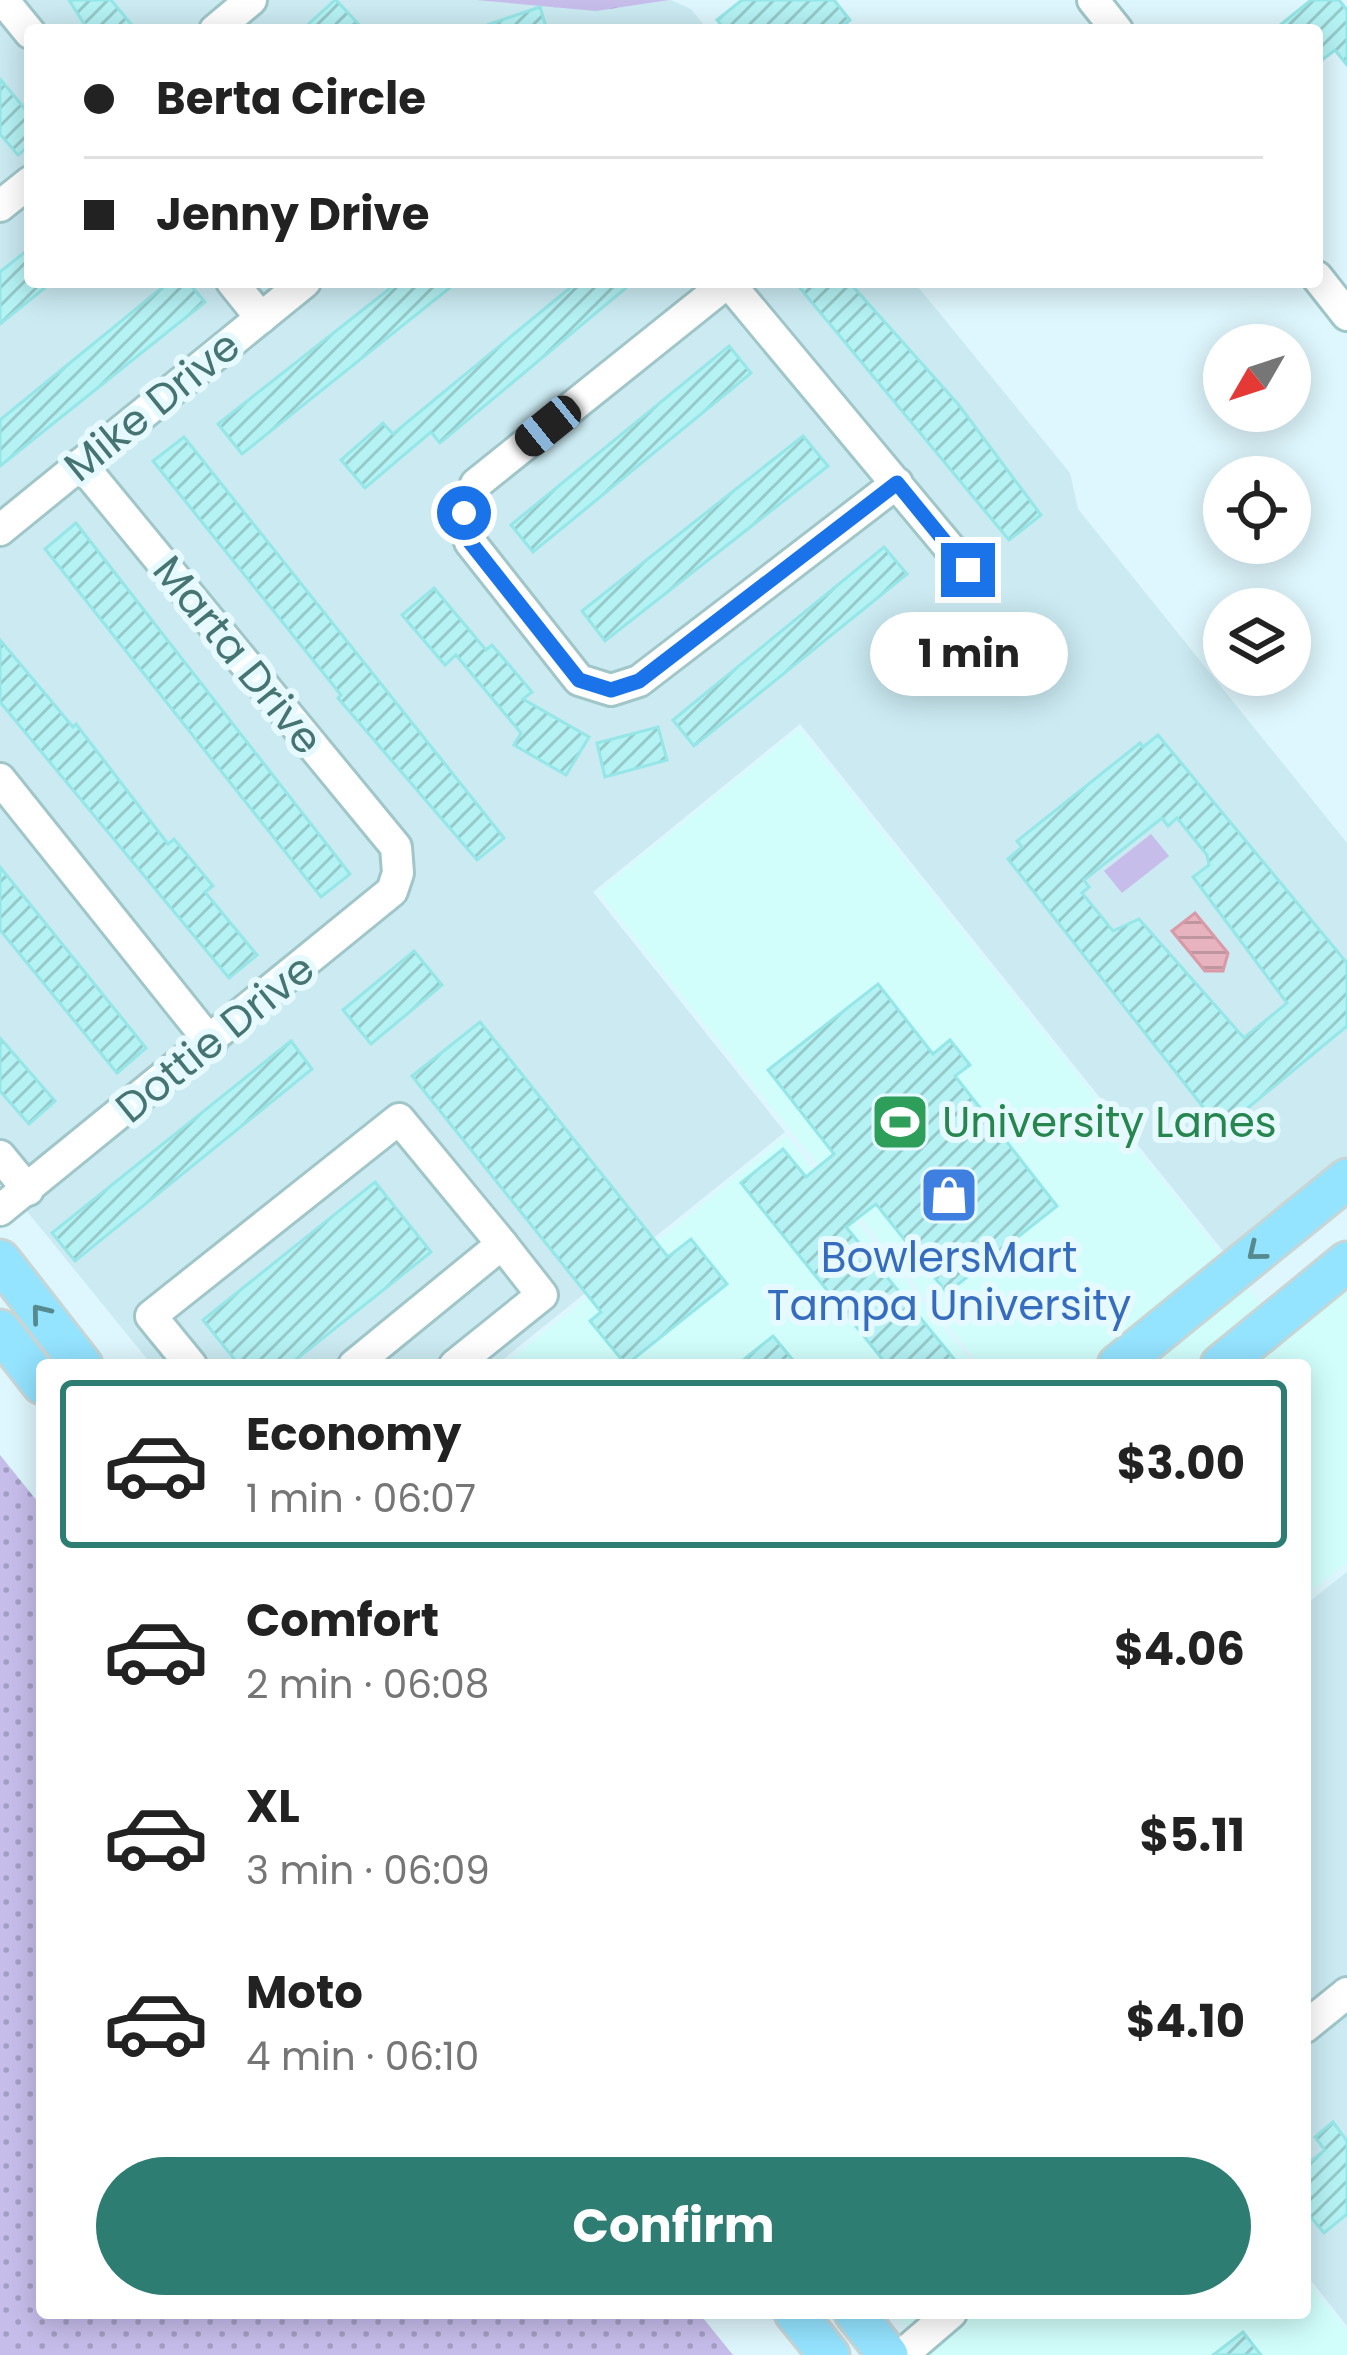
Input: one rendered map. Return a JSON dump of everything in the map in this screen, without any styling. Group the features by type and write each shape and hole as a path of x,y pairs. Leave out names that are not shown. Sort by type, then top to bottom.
{"main road":[{"path":"1125,1359 1347,1178"},
{"path":"1293,1303 1312,1275 1347,1245"},
{"path":"0,1260 77,1359"},
{"path":"1228,1359 1347,1262"},
{"path":"1182,1313 1218,1359"},
{"path":"0,1330 36,1376"},
{"path":"800,2319 829,2355"},
{"path":"860,2319 888,2355"}],"street":[{"path":"3,0 24,26"},
{"path":"222,24 251,0"},
{"path":"1093,0 1113,24"},
{"path":"0,206 24,187"},
{"path":"1323,285 1347,315"},
{"path":"237,288 261,318"},
{"name":"Mike Drive","path":"0,530 298,288"},
{"path":"721,288 476,484 464,513 470,542 579,680 611,690 639,681 897,483"},
{"path":"733,288 968,570"},
{"name":"Marta Drive","path":"81,464 395,847"},
{"path":"0,779 211,1042"},
{"name":"Dottie Drive","path":"0,1210 392,892 398,873 395,847"},
{"path":"186,1359 152,1316 399,1119 542,1295 462,1359"},
{"path":"0,1156 28,1190"},
{"path":"361,1359 502,1244"},
{"path":"1311,2022 1347,1993"},
{"path":"902,2355 944,2319"}],"shaded area":[{"path":"0,0 671,0 691,9 703,24 24,24 24,288 919,288 1070,473 1078,509 1203,664 1203,696 1229,696 1347,843 1347,1160 1227,1256 800,724 593,892 785,1132 503,1359 147,1359 0,1178"},
{"path":"799,729 1284,1332 1347,1281 1347,1562 1311,1591 1311,1359 975,1359 598,892"},
{"path":"1195,913 1228,953 1223,971 1205,971 1172,931"},
{"path":"786,1136 969,1359 511,1359"},
{"path":"1347,1572 1347,2326 1311,2281 1311,1600"},
{"path":"1311,2285 1347,2330 1347,2355 928,2355 900,2319 1311,2319"}],"green space":[{"path":"476,0 669,0 596,11"},
{"path":"1151,834 1169,856 1122,893 1104,871"},
{"path":"0,1455 36,1500 36,2319 704,2319 733,2355 0,2355"}],"building":[{"path":"69,0 111,0 131,24 84,24"},
{"path":"335,0 358,24 309,24"},
{"path":"742,0 834,0 850,20 845,24 721,24 717,20"},
{"path":"1311,0 1339,0 1347,10 1347,65 1335,50 1323,59 1323,24 1281,24"},
{"path":"540,7 545,24 490,24"},
{"path":"0,79 24,108 24,150 18,155 0,134"},
{"path":"24,253 24,288 45,288 0,324 0,272"},
{"path":"162,288 193,288 205,302 0,466 0,420"},
{"path":"390,288 450,288 242,454 218,424"},
{"path":"570,288 626,288 440,443 431,432 365,488 341,460 383,423 393,434"},
{"path":"800,288 854,288 958,404 1041,515 1009,540"},
{"path":"729,346 751,373 533,552 511,525"},
{"path":"803,436 828,466 605,641 582,611"},
{"path":"184,437 504,838 477,860 338,698 341,695 153,461"},
{"path":"76,523 350,874 321,897 45,549"},
{"path":"884,547 907,574 694,746 673,720"},
{"path":"434,588 486,650 492,645 532,692 523,699 589,737 566,775 514,745 521,733 456,655 445,665 402,615"},
{"path":"0,640 73,727 76,724 168,844 174,839 213,886 205,892 257,955 229,978 0,702"},
{"path":"658,727 667,760 605,777 597,743"},
{"path":"1158,735 1347,963 1347,1026 1232,1121 1225,1113 1215,1122 1008,859 1022,847 1017,841 1140,743 1143,747","holes":["1162,818 1168,826 1177,818 1207,855 1209,865 1193,877 1287,1003 1244,1038 1139,919 1113,931 1082,893 1089,887 1084,880"]},
{"path":"0,867 146,1048 117,1073 0,930"},
{"path":"414,951 442,985 371,1044 343,1010"},
{"name":"University Lanes","path":"878,984 933,1054 950,1040 970,1065 955,1076 1057,1206 947,1293 876,1204 846,1227 954,1359 882,1359 741,1183 783,1149 806,1177 834,1154 768,1070"},
{"path":"480,1022 668,1257 691,1239 727,1284 633,1359 621,1359 590,1321 601,1312 412,1076"},
{"path":"0,1038 55,1101 29,1124 0,1091"},
{"path":"291,1041 312,1069 75,1261 52,1233"},
{"path":"375,1182 431,1252 297,1359 234,1359 203,1320"},
{"path":"773,1336 792,1359 744,1359"},
{"path":"1333,2122 1347,2141 1347,2214 1324,2233 1311,2217 1311,2161 1325,2150 1315,2137"},
{"path":"1243,2332 1261,2355 1213,2355"}],"place":[{"name":"University Lanes","path":"900,1122"},
{"name":"BowlersMart Tampa University","path":"949,1195"}],"route":[{"path":"464,513 470,542 579,680 611,690 639,681 897,483 968,570"}]}
